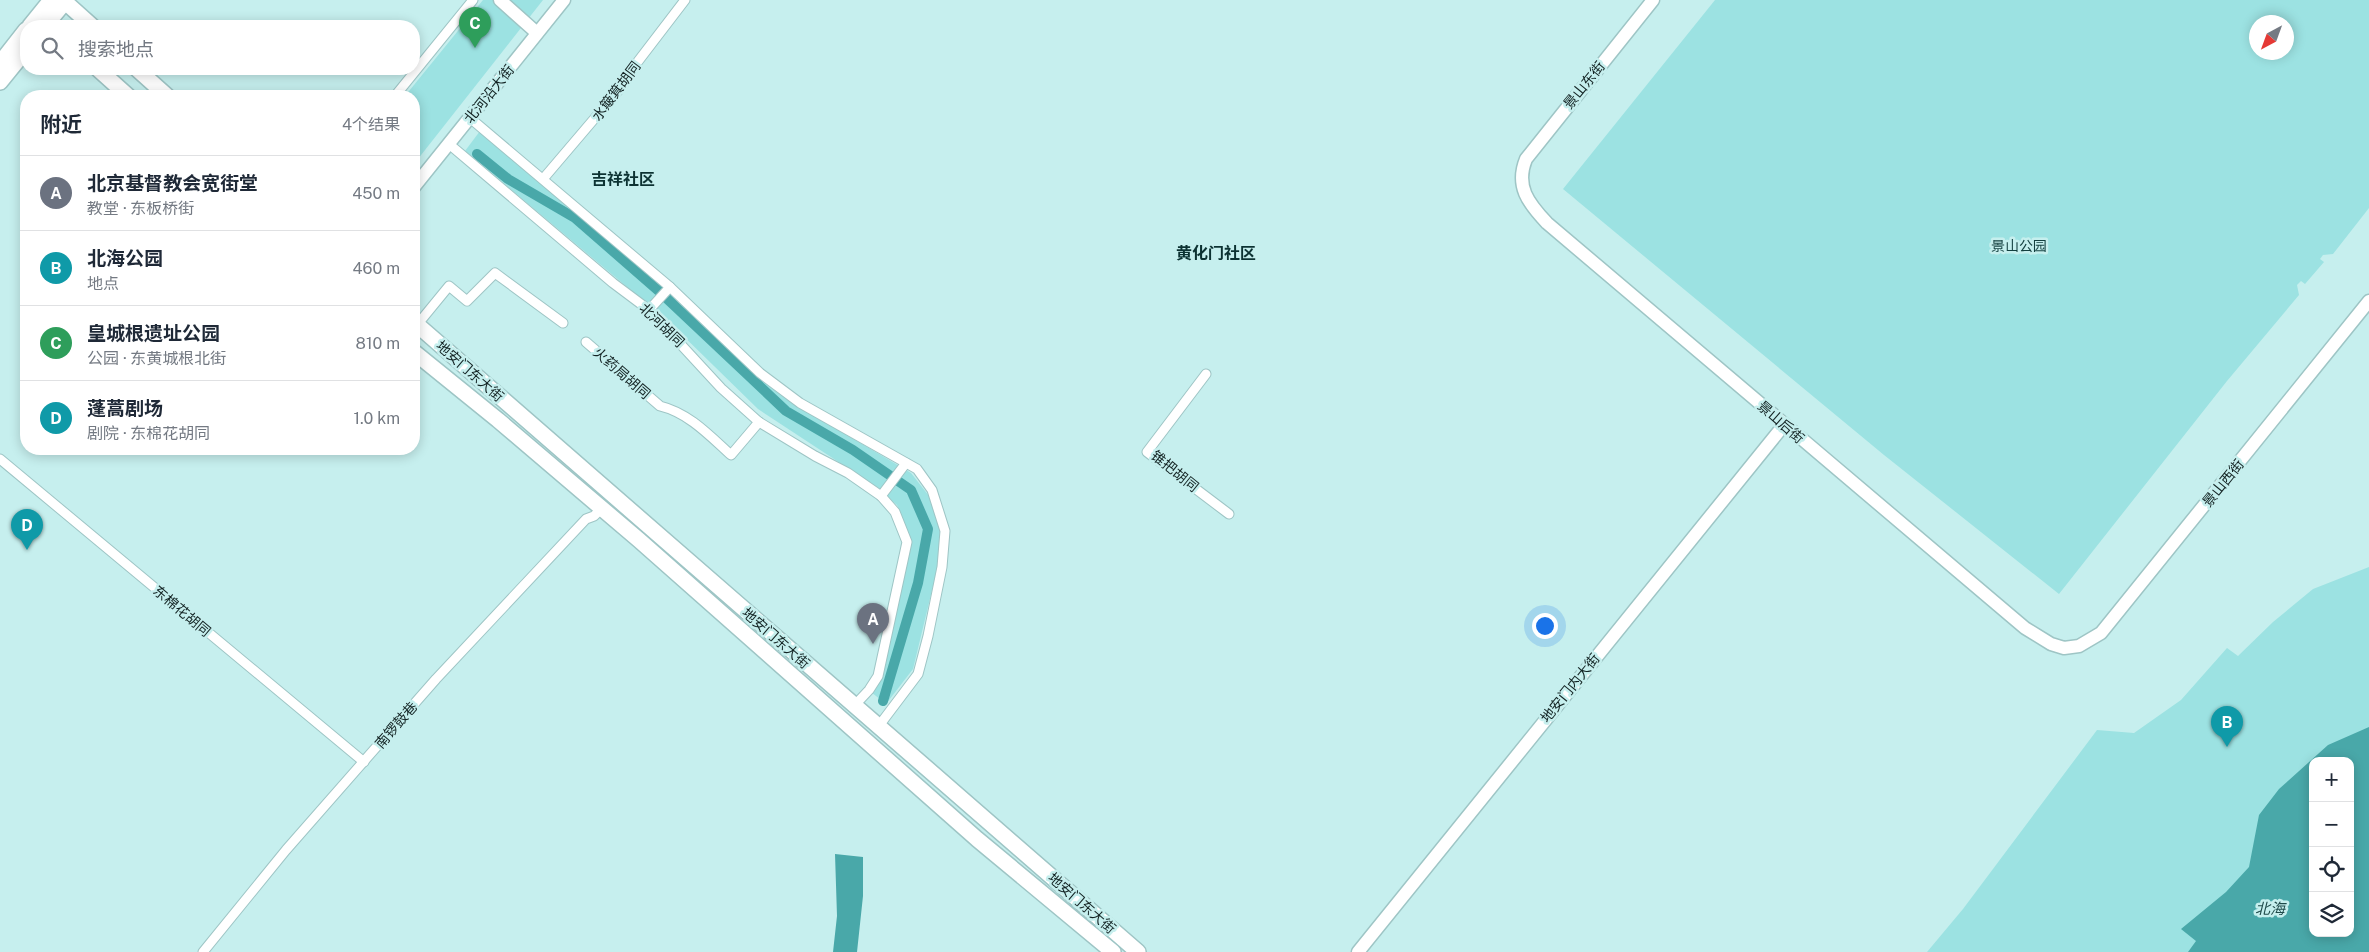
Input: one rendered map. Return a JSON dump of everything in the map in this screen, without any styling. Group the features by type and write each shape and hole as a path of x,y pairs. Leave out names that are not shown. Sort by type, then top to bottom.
{"main road":[{"path":"44,18 61,0 85,20"},
{"path":"0,63 20,38"},
{"path":"0,82 20,57"},
{"path":"105,75 121,90"},
{"path":"144,75 160,90"},
{"name":"地安门东大街","path":"420,327 1138,952"},
{"name":"地安门东大街","path":"420,357 498,420 600,509 639,540 977,839 1113,952"}],"street":[{"path":"420,65 473,0"},
{"path":"500,0 537,33"},
{"name":"北河沿大街","path":"420,180 564,0"},
{"name":"水簸箕胡同","path":"543,180 623,85 636,64 685,0"},
{"name":"景山东街","path":"1521,175 1526,158 1534,147 1653,0"},
{"path":"400,90 412,75"},
{"path":"470,118 670,287 746,360 780,388 800,403 917,469 932,490 945,531 942,567 928,636 918,674 878,727"},
{"name":"北河胡同","path":"449,144 584,259 649,310 721,388 759,422 814,456 848,473 881,496 896,512 907,542 878,676 869,690 854,706"},
{"name":"景山后街","path":"1521,175 1523,191 1528,201 1547,223 2025,628 2051,644 2064,648"},
{"path":"420,318 449,286 467,301 495,273 563,323"},
{"path":"649,310 670,287"},
{"name":"景山西街","path":"2064,648 2078,646 2101,633 2369,301"},
{"name":"火药局胡同","path":"586,342 660,406 673,409 695,423 731,455 759,422"},
{"name":"锥把胡同","path":"1206,374 1147,452 1229,514"},
{"name":"地安门内大街","path":"1358,952 1784,425"},
{"name":"东棉花胡同","path":"0,459 364,762"},
{"path":"881,496 906,463"},
{"name":"南锣鼓巷","path":"203,952 286,850 436,679 586,520 594,516 600,509"}],"green space":[{"path":"483,0 543,0 420,156 420,90 410,90"},
{"name":"景山公园","path":"1715,0 2369,0 2369,208 2333,254 2323,255 2320,259 2324,262 2305,284 2301,281 2297,285 2299,295 2227,381 2059,594 1884,455 1563,189"},
{"path":"480,131 677,297 791,402 911,473 929,496 942,525 941,553 913,669 886,704 871,692 908,532 897,505 872,484 758,409 670,323 465,151"},
{"path":"2369,567 2369,952 1927,952 1963,909 2097,730 2134,733 2181,700 2227,648 2238,656 2273,622 2313,589"}],"water":[{"name":"北海","path":"2369,727 2369,952 2188,952 2196,941 2181,929 2226,892 2249,867 2259,815 2279,789 2309,762 2309,937 2354,937 2354,757 2315,757 2328,745"},
{"path":"835,854 863,857 863,896 857,952 833,952 837,916"}],"waterway":[{"path":"477,154 508,179 575,218 661,293 786,411 853,450 911,490 928,529 918,583 883,701"}],"place":[{"name":"皇城根遗址公园","path":"475,48"},
{"name":"蓬蒿剧场","path":"27,550"},
{"name":"北京基督教会宽街堂","path":"873,644"},
{"name":"北海公园","path":"2227,747"}],"district":[{"name":"吉祥社区","path":"623,179"},
{"name":"黄化门社区","path":"1216,253"}]}
